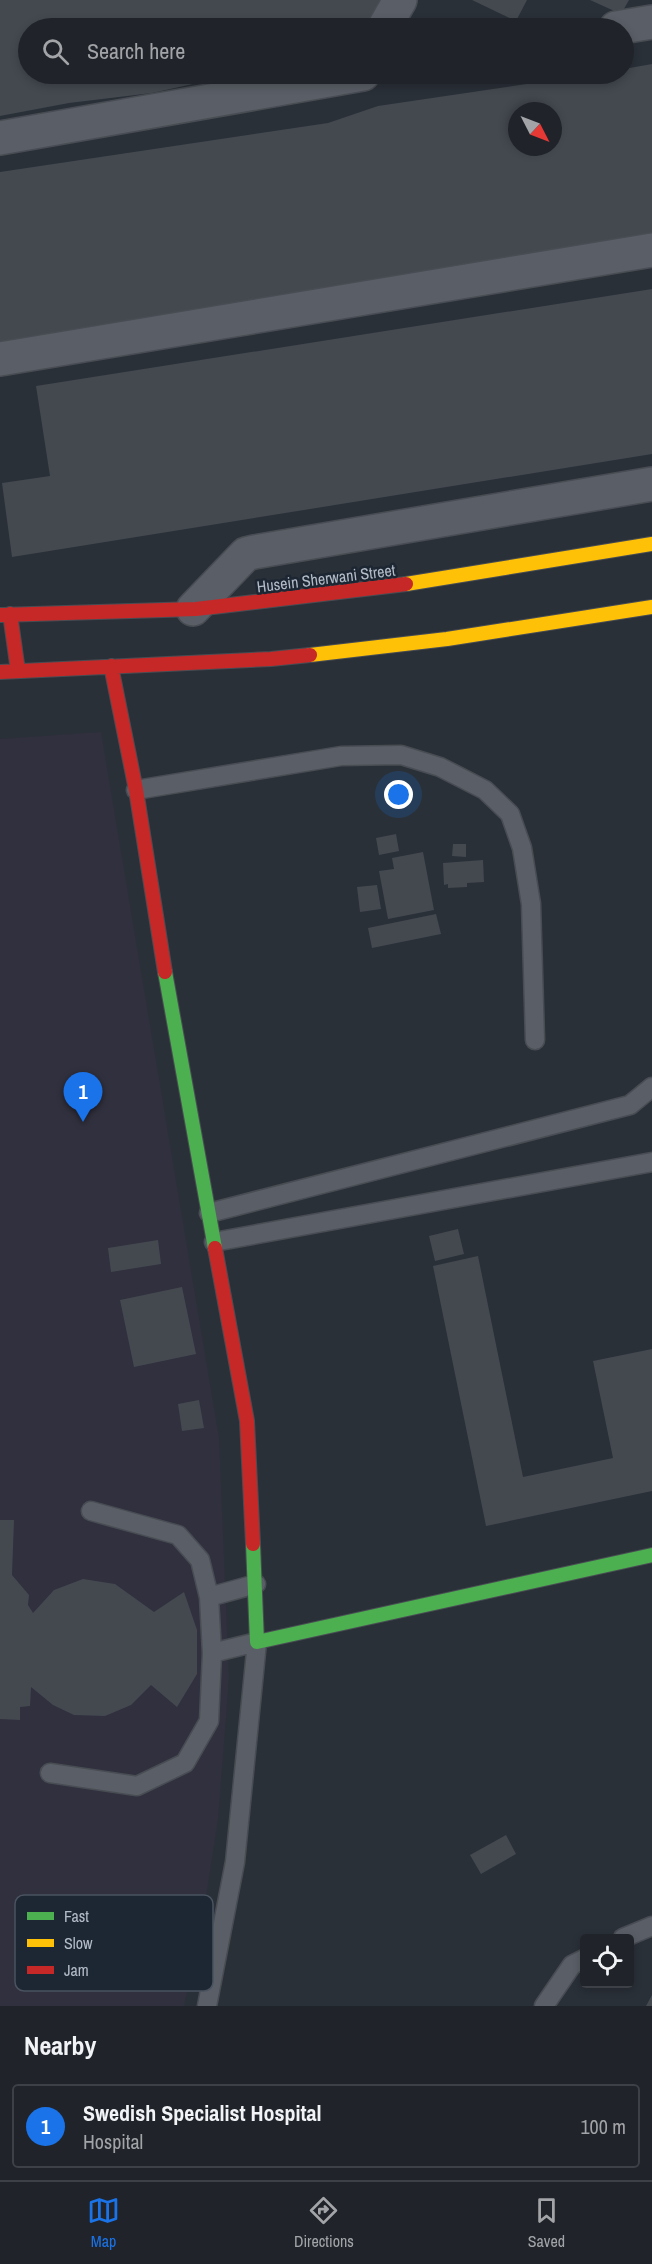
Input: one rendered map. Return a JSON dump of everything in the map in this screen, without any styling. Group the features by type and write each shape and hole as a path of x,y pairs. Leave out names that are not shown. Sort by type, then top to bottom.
{"street":[{"path":"390,18 400,0"},
{"path":"0,138 304,84"},
{"path":"0,359 652,250"},
{"path":"193,609 246,554 652,484"},
{"name":"Husein Sherwani Street","path":"5,614 193,609 412,585 652,544"},
{"path":"0,672 271,659 447,639 652,607"},
{"path":"5,614 18,671"},
{"path":"111,666 136,790 162,954 247,1421 257,1642 652,1555"}],"lane":[{"path":"136,790 341,756 401,756 440,767 485,790 510,814 522,848 531,904 535,1040"},
{"path":"209,1213 630,1105 652,1087"},
{"path":"214,1242 652,1162"},
{"path":"50,1773 136,1786 185,1764 209,1721 212,1653 209,1596 200,1560 178,1535 90,1511"},
{"path":"209,1596 256,1584"},
{"path":"212,1653 257,1642 235,1862 213,1975"},
{"path":"633,1934 652,1926"},
{"path":"544,2006 572,1965 580,1961"},
{"path":"207,2006 210,1991"}],"shaded area":[{"path":"101,732 219,1438 229,1679 218,1819 206,1895 15,1895 15,1991 187,1991 184,2006 0,2006 0,739"}],"building":[{"path":"0,0 387,0 377,18 18,18 18,84 193,84 152,93 69,103 0,116"},
{"path":"472,0 527,0 518,18 510,18"},
{"path":"590,0 629,0 621,14"},
{"path":"652,64 652,236 0,347 0,172 328,123 378,106 526,84 634,84 634,67"},
{"path":"652,289 652,454 12,557 2,483 50,476 36,386"},
{"path":"396,834 399,851 379,855 376,838"},
{"path":"453,844 466,844 466,857 452,856"},
{"path":"423,852 434,910 388,919 379,871 394,869 392,858"},
{"path":"483,860 484,882 467,883 467,887 448,888 448,884 444,885 443,863"},
{"path":"377,885 381,909 360,912 357,887"},
{"path":"436,914 441,934 372,948 368,928"},
{"path":"458,1229 464,1254 435,1261 429,1236"},
{"path":"158,1240 161,1264 111,1272 108,1248"},
{"path":"478,1256 523,1477 613,1458 593,1361 652,1349 652,1491 486,1526 433,1266"},
{"path":"182,1287 196,1354 134,1367 120,1300"},
{"path":"199,1400 204,1428 182,1431 178,1404"},
{"path":"0,1520 14,1520 12,1575 29,1595 28,1605 33,1613 54,1590 83,1579 115,1584 154,1612 184,1592 197,1630 197,1674 177,1707 151,1685 131,1705 105,1716 74,1715 53,1705 31,1687 30,1706 20,1707 20,1720 0,1719"},
{"path":"506,1835 516,1854 481,1874 470,1855"},
{"path":"652,1995 652,2006 646,2006"}],"traffic: fast":[{"path":"165,972 215,1248"},
{"path":"253,1544 257,1642 652,1555"}],"traffic: slow":[{"path":"406,584 652,544"},
{"path":"310,655 447,639 652,607"}],"traffic: jam":[{"path":"0,615 196,609 406,584"},
{"path":"10,614 18,671"},
{"path":"0,672 271,659 310,655"},
{"path":"111,666 136,790 165,972"},
{"path":"215,1248 247,1421 253,1544"}],"place":[{"name":"Swedish Specialist Hospital","path":"83,1122"}]}
